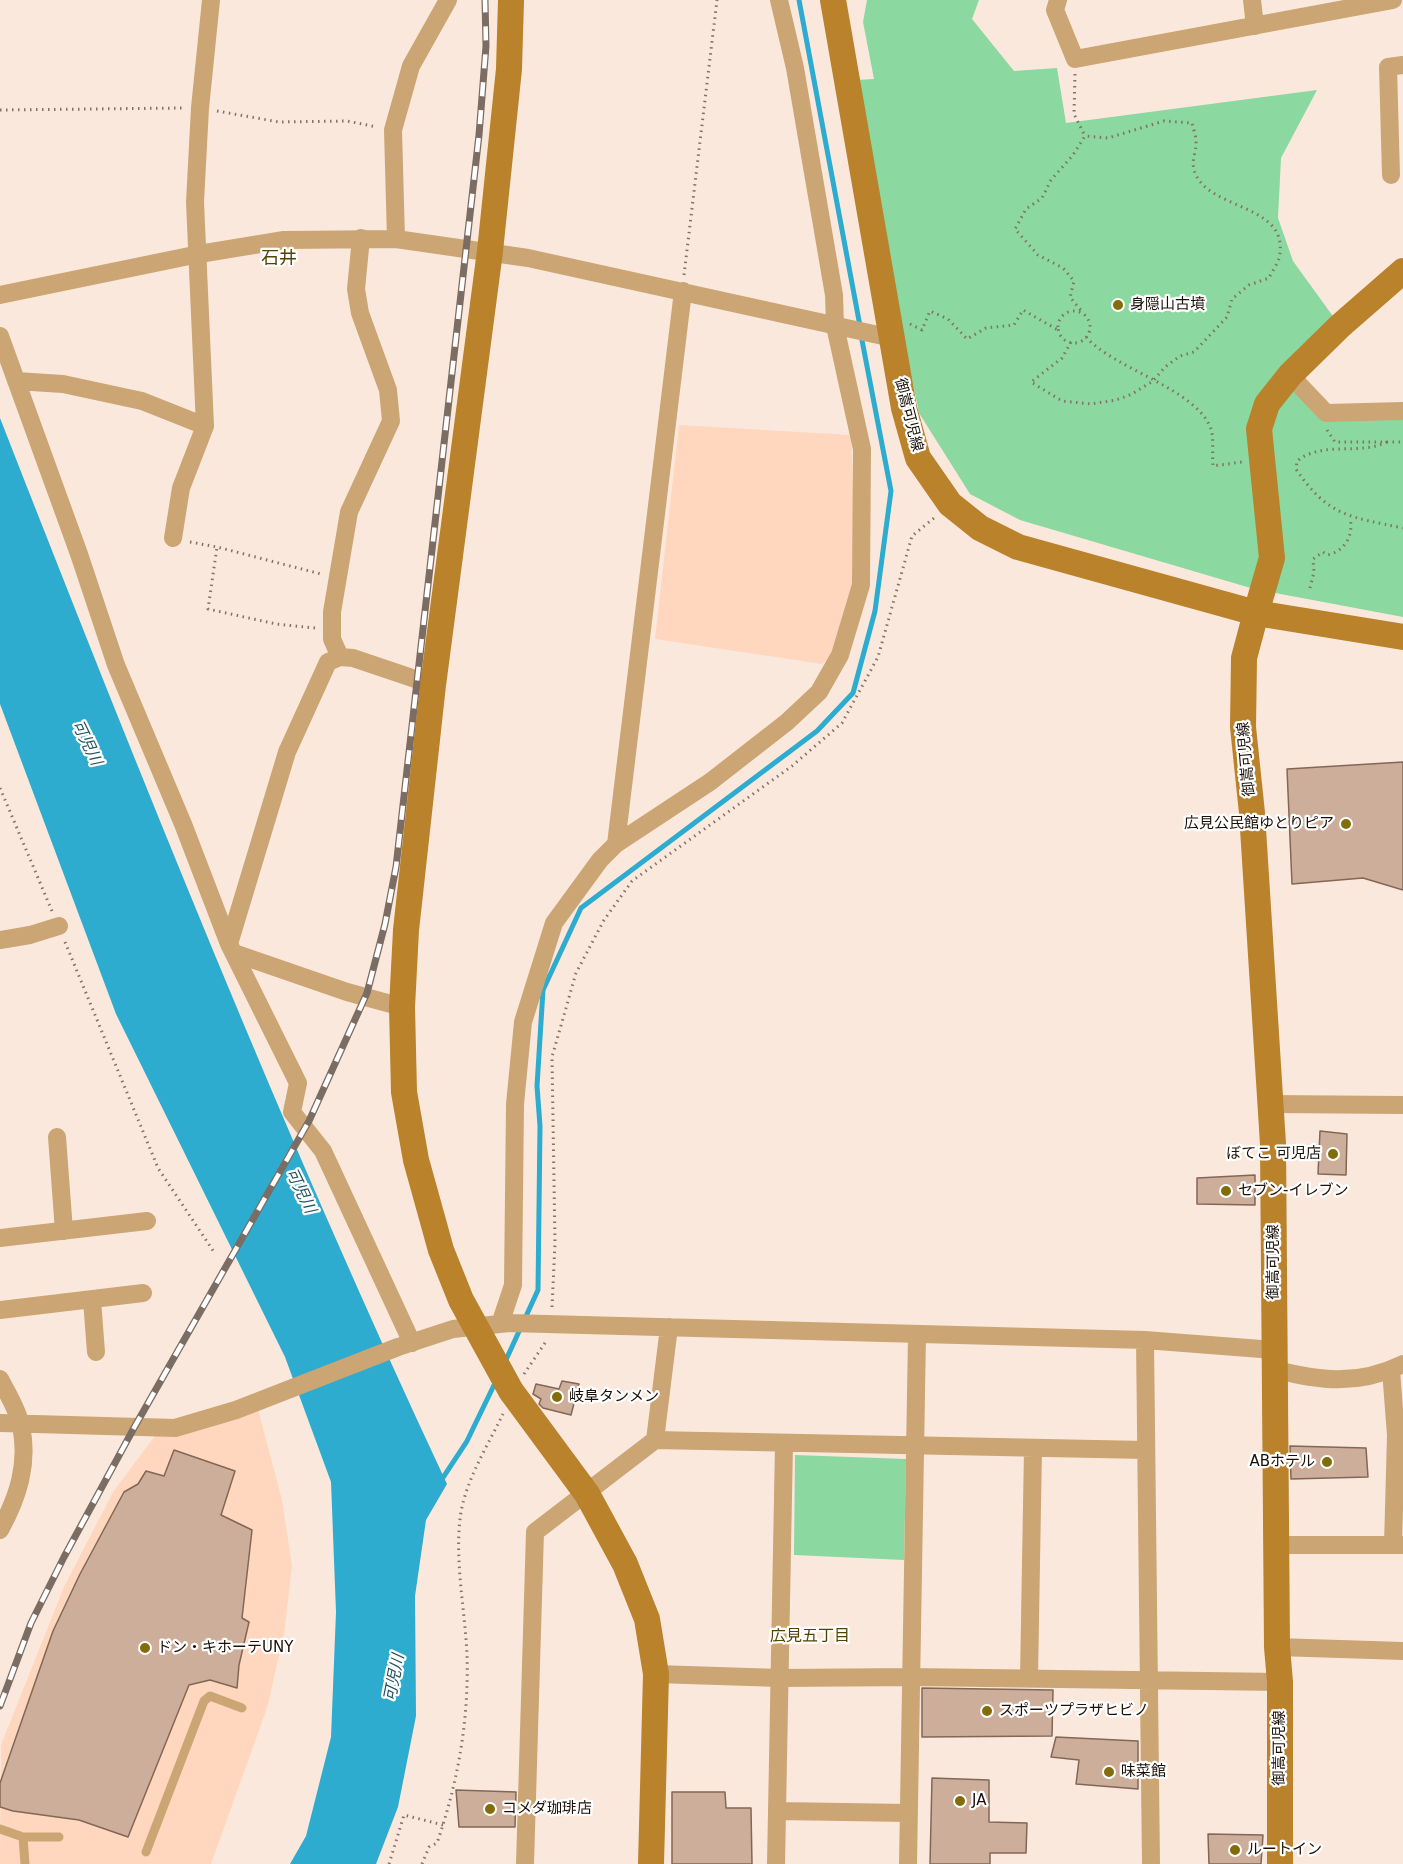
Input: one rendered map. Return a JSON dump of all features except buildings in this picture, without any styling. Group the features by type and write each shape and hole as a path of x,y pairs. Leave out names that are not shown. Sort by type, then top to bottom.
{"street":[{"path":"173,538 181,488 206,426 195,202 200,108 211,0"},
{"path":"396,239 393,130 411,66 448,0"},
{"path":"511,0 509,69 490,251 433,685 407,919 402,1007 404,1092 416,1160 441,1250 475,1327 490,1358 513,1394 587,1494 625,1564 647,1619 656,1674 651,1864"},
{"path":"505,1323 513,1285 515,1104 523,1022 554,923 600,860 616,844 710,782 787,722 819,692 840,655 861,585 862,449 835,326 834,295 801,102 779,0"},
{"name":"御嵩可児線","path":"833,0 904,408 918,458 950,504 980,528 1018,547 1257,613 1245,658 1243,727 1252,813 1270,1104 1276,1647 1280,1682 1280,1864"},
{"path":"1058,0 1055,10 1075,59 1255,26 1364,2 1393,0"},
{"path":"1252,0 1255,26"},
{"path":"1391,175 1388,67 1403,65"},
{"path":"339,657 332,639 332,630 337,578 349,512 391,421 388,390 360,314 356,289 361,238"},
{"path":"0,296 199,254 284,240 396,239 490,251 835,326 891,328"},
{"path":"1403,271 1340,326 1290,375 1267,404 1259,429 1272,558 1257,613 1403,637"},
{"path":"616,844 682,291"},
{"path":"0,336 80,554 116,665 232,948 298,1083 292,1112 323,1151 405,1345"},
{"path":"1290,375 1326,414 1403,411"},
{"path":"16,381 63,384 142,401 206,426"},
{"path":"232,948 287,752 328,662 339,657 353,658 433,685"},
{"path":"0,940 30,935 59,926"},
{"path":"232,948 346,992 402,1007"},
{"path":"1270,1104 1403,1105"},
{"path":"57,1137 64,1231"},
{"path":"0,1238 147,1221"},
{"path":"0,1310 143,1293"},
{"path":"92,1300 96,1352"},
{"path":"0,1423 175,1428 236,1410 453,1329 505,1323 1145,1340 1273,1359 1305,1377 1342,1381 1397,1367 1398,1545 1276,1545"},
{"path":"655,1440 669,1327"},
{"path":"908,1864 917,1335"},
{"path":"1145,1340 1151,1864"},
{"path":"0,1379 21,1424 22,1480 15,1503 0,1530"},
{"path":"525,1864 535,1532 655,1440 1145,1450"},
{"path":"776,1864 784,1444"},
{"path":"1029,1678 1033,1448"},
{"path":"1276,1647 1403,1651"},
{"path":"656,1674 780,1678 912,1677 1280,1682"},
{"path":"777,1810 909,1813"}],"lane":[{"path":"146,1852 204,1701 210,1696 242,1708"},
{"path":"0,1829 23,1837 59,1837"},
{"path":"23,1837 25,1864"}],"path":[{"path":"682,291 717,0"},
{"path":"1075,59 1074,114 1085,136"},
{"path":"1071,342 1062,358 1031,382 1062,401 1091,404 1116,400 1154,381 1165,367 1180,356 1194,352 1227,317 1232,299 1249,285 1269,278 1281,254 1277,233 1257,212 1229,203 1206,189 1194,172 1192,158 1197,142 1192,123 1164,121 1108,138 1085,136"},
{"path":"1083,313 1069,312 1061,316 1058,330 1062,339 1079,342 1086,337 1091,328 1083,313 1070,297 1074,281 1063,268 1038,255 1015,229 1026,209 1042,198 1052,180 1073,155 1085,136"},
{"path":"891,328 899,319 922,330 930,311 948,320 967,339 986,328 1014,325 1023,310 1058,330"},
{"path":"1086,337 1096,348 1203,412 1212,431 1212,466 1249,461"},
{"path":"1387,442 1374,449 1323,449 1307,453 1298,461 1296,469 1304,481 1333,509 1350,518 1403,528"},
{"path":"422,1864 429,1847 437,1843 444,1825 456,1784 466,1719 467,1656 459,1558 460,1518 475,1470 521,1379 551,1333 548,1323 555,1243 552,1057 576,973 604,920 632,881 792,766 842,723 878,657 912,536 950,504"},
{"path":"1310,588 1314,572 1313,560 1323,552 1327,555 1337,553 1349,541 1352,525 1350,518"},
{"path":"173,538 337,578"},
{"path":"217,547 208,609 276,624 332,630"},
{"path":"0,788 158,1168 214,1252"},
{"path":"389,1864 404,1815 444,1825"}],"shaded area":[{"path":"679,425 851,435 856,569 844,628 832,656 822,664 655,639"},
{"path":"256,1402 282,1500 292,1566 284,1634 267,1708 211,1864 0,1864 1,1745 64,1587 113,1492 160,1429"}],"green space":[{"path":"867,0 979,0 972,19 1014,71 1057,68 1066,123 1317,90 1281,158 1278,218 1293,261 1340,326 1291,375 1326,413 1403,411 1403,617 1254,589 1020,520 970,494 919,413 894,291 857,80 874,79 863,22"},
{"path":"795,1455 906,1459 904,1560 794,1555"}],"water":[{"name":"可児川","path":"0,418 215,955 328,1221 447,1484 426,1520 415,1596 416,1716 398,1807 376,1864 290,1864 306,1836 331,1737 336,1612 331,1482 285,1357 116,1014 0,704"}],"waterway":[{"path":"799,0 860,326"},
{"path":"505,1362 538,1290 540,1126 537,1086 543,990 581,908 817,731 853,693 875,611 891,491 861,335"},
{"path":"440,1482 467,1441 496,1381"}],"railway":[{"path":"0,1706 31,1623 64,1557 135,1426 309,1121 367,993 385,924 396,867 479,135 486,46 485,0"}],"place":[{"name":"身隠山古墳","path":"1118,305"},
{"name":"広見公民館ゆとりピア","path":"1346,824"},
{"name":"ぼてこ 可児店","path":"1333,1154"},
{"name":"セブン-イレブン","path":"1226,1191"},
{"name":"岐阜タンメン","path":"557,1397"},
{"name":"ABホテル","path":"1327,1462"},
{"name":"ドン・キホーテUNY","path":"145,1648"},
{"name":"スポーツプラザヒビノ","path":"987,1711"},
{"name":"味菜館","path":"1109,1772"},
{"name":"JA","path":"960,1801"},
{"name":"コメダ珈琲店","path":"490,1809"},
{"name":"ルートイン","path":"1235,1850"}],"district":[{"name":"石井","path":"279,259"},
{"name":"広見五丁目","path":"810,1637"}]}
